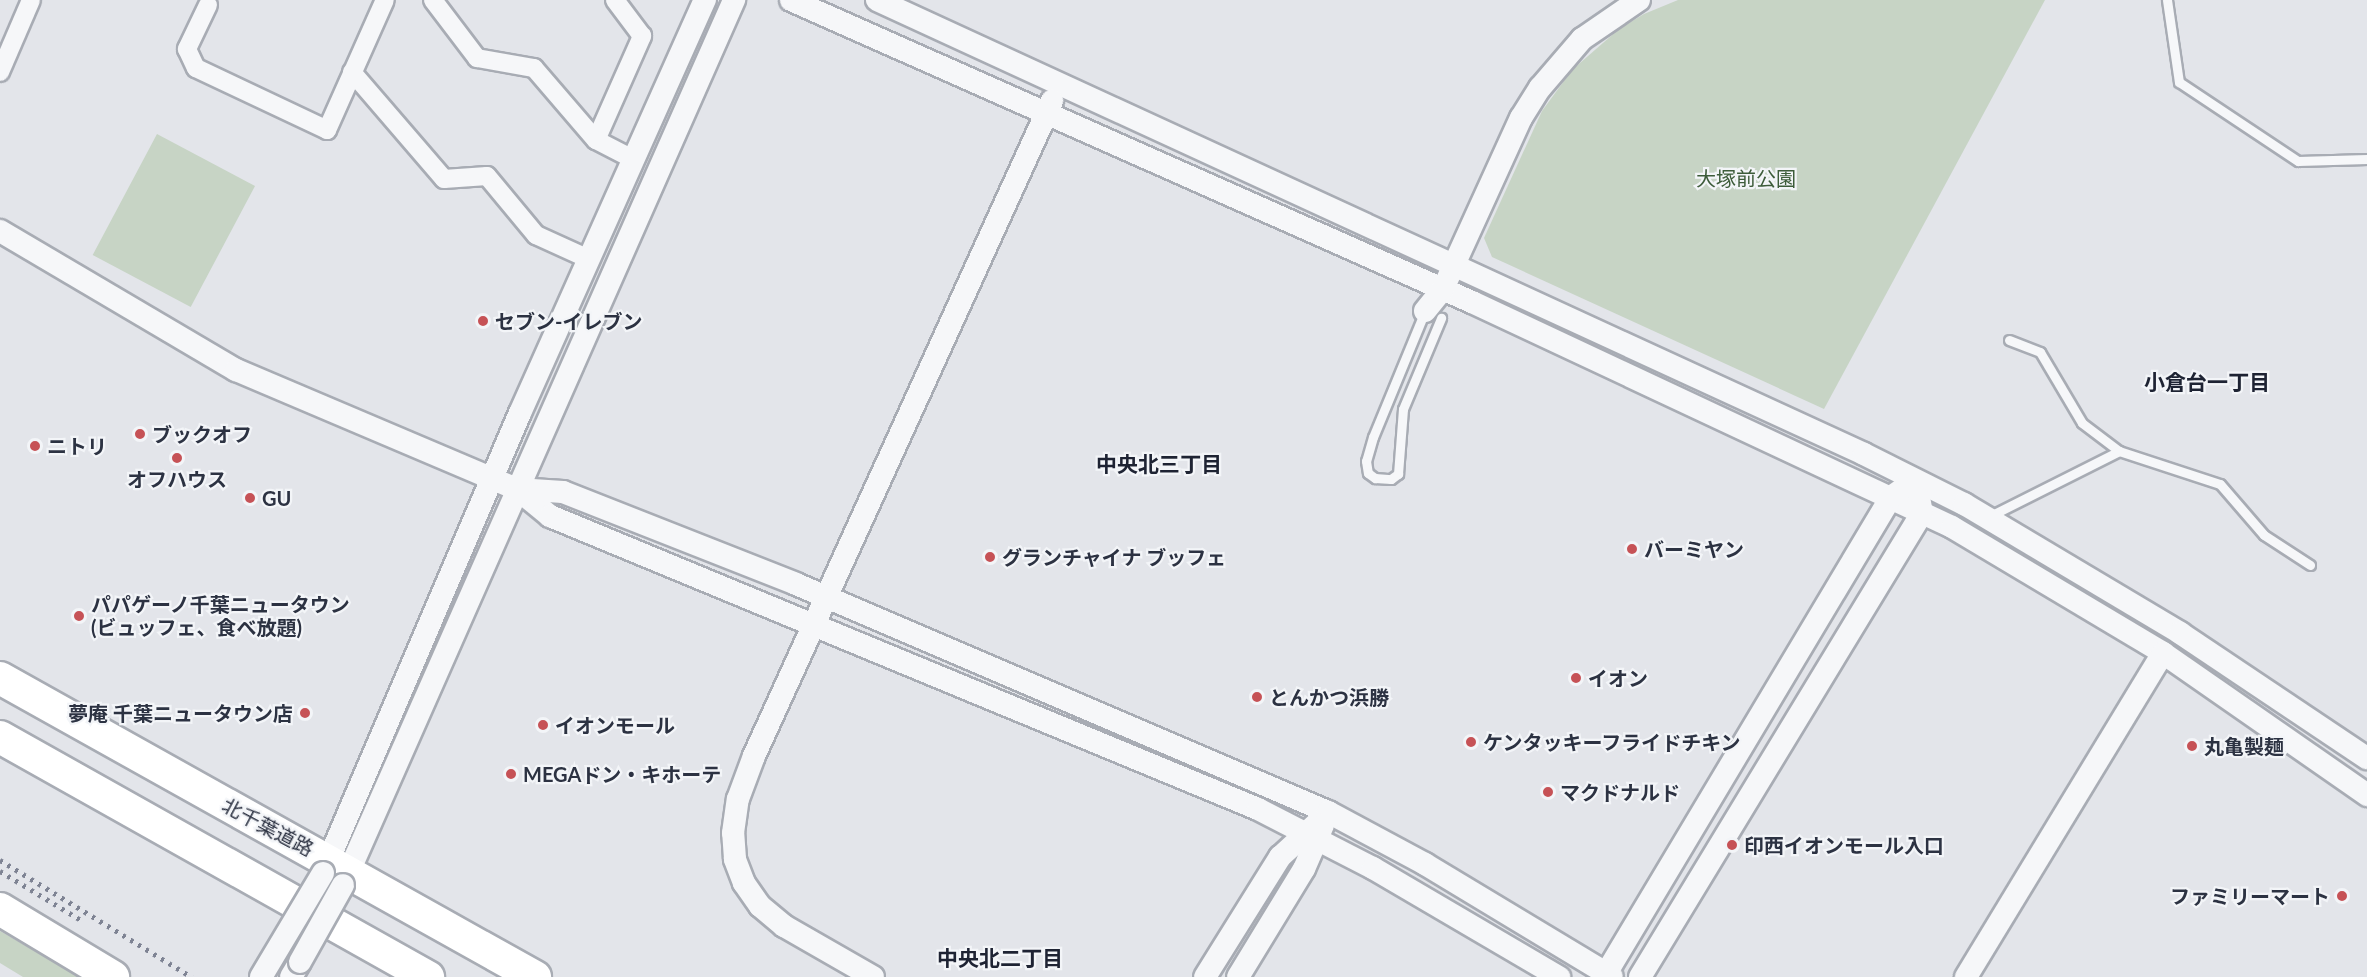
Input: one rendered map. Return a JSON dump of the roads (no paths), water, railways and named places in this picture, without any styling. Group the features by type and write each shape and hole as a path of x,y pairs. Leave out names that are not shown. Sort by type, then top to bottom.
{"highway":[{"name":"北千葉道路","path":"0,678 336,873 535,977"},
{"path":"0,737 428,977"},
{"path":"0,909 112,977"}],"street":[{"path":"0,72 31,0"},
{"path":"205,2 187,49 196,68 327,129 385,0"},
{"path":"433,0 477,58 534,68 596,140 633,159"},
{"path":"596,140 642,36 615,0"},
{"path":"291,977 336,873 492,479 705,0"},
{"path":"261,977 336,873 518,489 734,0"},
{"path":"791,0 1443,289 1891,497 2163,654 2367,795"},
{"path":"877,0 1916,480 1988,517 2170,627 2367,758"},
{"path":"1433,314 1453,265 1521,118 1540,88 1582,39 1639,0"},
{"path":"352,72 444,179 487,176 536,235 589,259"},
{"path":"873,977 776,920 744,883 735,860 733,833 738,799 753,756 1060,84"},
{"path":"0,231 236,370 518,489 563,492 827,597 1328,812 1425,864 1607,976 1891,497 1916,480"},
{"path":"1640,977 1922,513 1916,480"},
{"path":"518,489 550,516 1064,725 1258,809 1502,940 1559,977"},
{"path":"1966,977 2163,654"},
{"path":"1205,977 1280,857 1311,836 1328,812"},
{"path":"1238,977 1304,869 1311,836"}],"lane":[{"path":"2167,0 2179,82 2298,161 2367,159"},
{"path":"1433,314 1402,409 1398,474 1391,478 1376,478 1368,473 1369,453 1433,314"},
{"path":"2009,340 2040,352 2082,423 2119,451 2220,484 2264,536 2310,565"},
{"path":"1988,517 2119,451"}],"railway":[{"path":"0,860 192,977"},
{"path":"0,871 81,920"}],"place":[{"name":"セブン-イレブン","path":"483,321"},
{"name":"ブックオフ","path":"140,434"},
{"name":"ニトリ","path":"35,446"},
{"name":"オフハウス","path":"177,458"},
{"name":"GU","path":"250,498"},
{"name":"バーミヤン","path":"1632,549"},
{"name":"グランチャイナ ブッフェ","path":"990,557"},
{"name":"パパゲーノ千葉ニュータウン (ビュッフェ、食べ放題)","path":"79,616"},
{"name":"イオン","path":"1576,678"},
{"name":"とんかつ浜勝","path":"1257,697"},
{"name":"夢庵 千葉ニュータウン店","path":"305,713"},
{"name":"イオンモール","path":"543,725"},
{"name":"ケンタッキーフライドチキン","path":"1471,742"},
{"name":"丸亀製麺","path":"2192,746"},
{"name":"MEGAドン・キホーテ","path":"511,774"},
{"name":"マクドナルド","path":"1548,792"},
{"name":"印西イオンモール入口","path":"1732,845"},
{"name":"ファミリーマート","path":"2342,896"}],"district":[{"name":"小倉台一丁目","path":"2207,382"},
{"name":"中央北三丁目","path":"1159,464"},
{"name":"中央北二丁目","path":"1000,958"}],"park label":[{"name":"大塚前公園","path":"1746,178"}]}
